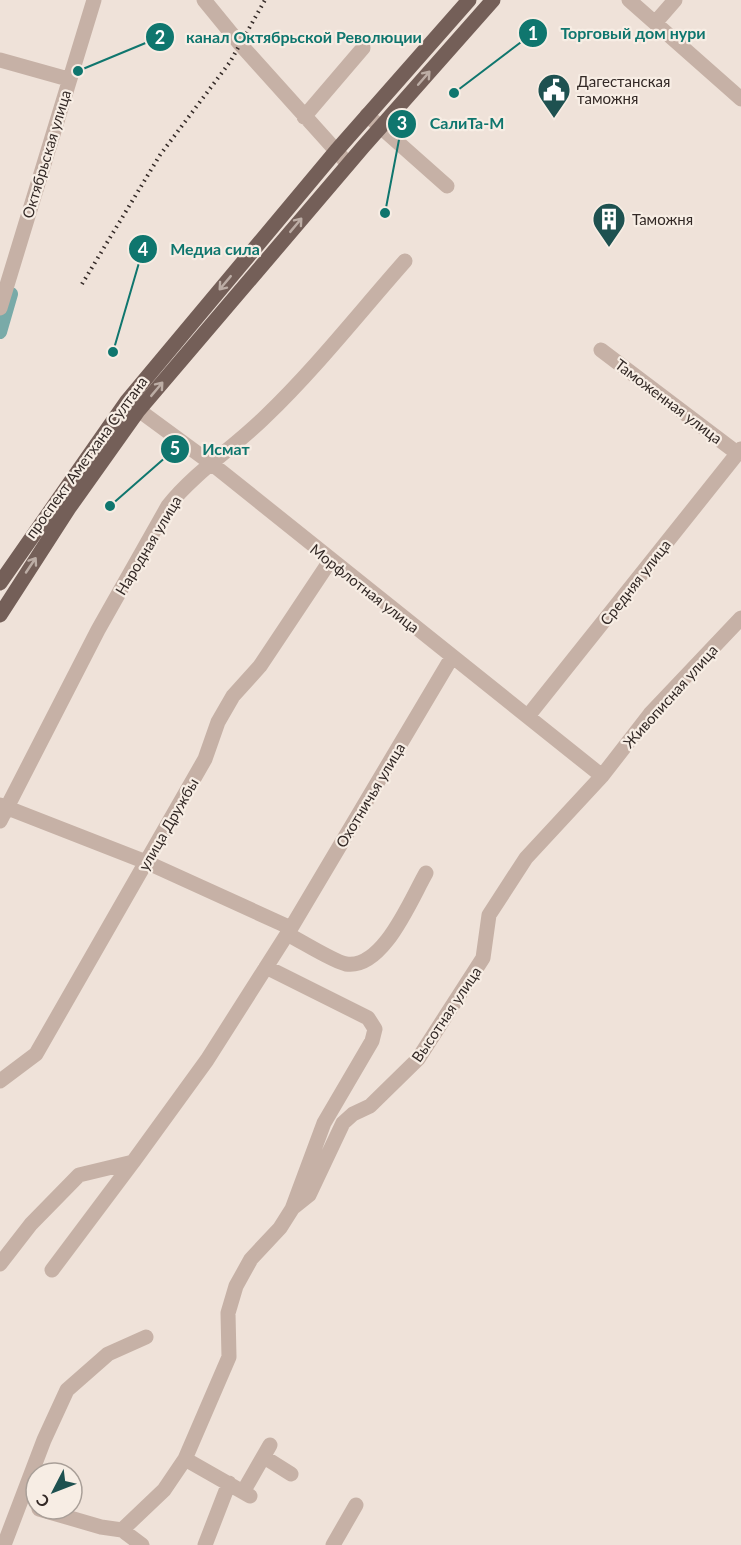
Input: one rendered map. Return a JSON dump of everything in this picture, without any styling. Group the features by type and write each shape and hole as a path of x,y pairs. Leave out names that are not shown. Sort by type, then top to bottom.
{"main road":[{"path":"0,583 133,406 336,151 469,0"},
{"name":"проспект Аметхана Султана","path":"0,615 133,406 493,0"}],"street":[{"name":"Октябрьская улица","path":"0,308 68,79 94,0"},
{"path":"204,0 304,117 348,164"},
{"path":"629,0 740,97"},
{"path":"655,23 675,0"},
{"path":"304,117 363,48"},
{"path":"0,60 68,79"},
{"path":"367,115 447,186"},
{"name":"Народная улица","path":"2,811 98,630 168,506 183,488 254,429 292,391 405,261"},
{"name":"Таможенная улица","path":"600,350 739,451"},
{"name":"Морфлотная улица","path":"133,406 212,464 330,561 602,776"},
{"name":"Средняя улица","path":"528,716 739,451"},
{"name":"улица Дружбы","path":"0,1081 36,1054 204,759 218,722 233,696 260,666 330,561"},
{"name":"Живописная улица","path":"602,776 650,714 741,618"},
{"name":"Охотничья улица","path":"52,1270 207,1060 289,931 452,657"},
{"name":"Высотная улица","path":"292,1209 309,1195 344,1123 370,1106 418,1059 483,958 489,915 512,876 602,776"},
{"path":"2,811 146,862 289,931 346,964 362,962 382,949 426,873"},
{"name":"Высотная улица","path":"122,1530 164,1490 185,1459 229,1357 228,1313 236,1286 251,1259 280,1228 292,1209 324,1123 372,1041 375,1029 368,1018 266,967"},
{"path":"0,1263 31,1224 79,1175 133,1162"},
{"path":"40,1461 44,1440 67,1390 108,1354 146,1337"},
{"path":"185,1459 246,1494 267,1451 291,1473"},
{"path":"205,1545 229,1484"},
{"path":"333,1545 356,1505"},
{"path":"4,1545 24,1518"},
{"path":"80,1521 122,1530 142,1545"}],"waterway":[{"path":"0,332 11,294"}],"railway":[{"path":"82,284 160,155 230,62 265,0"}],"place":[{"name":"канал Октябрьской Революции","path":"78,71"},
{"name":"Торговый дом нури","path":"454,93"},
{"name":"Дагестанская таможня","path":"554,119"},
{"name":"СалиТа-М","path":"385,213"},
{"name":"Таможня","path":"609,248"},
{"name":"Медиа сила","path":"113,352"},
{"name":"Исмат","path":"110,506"}]}
